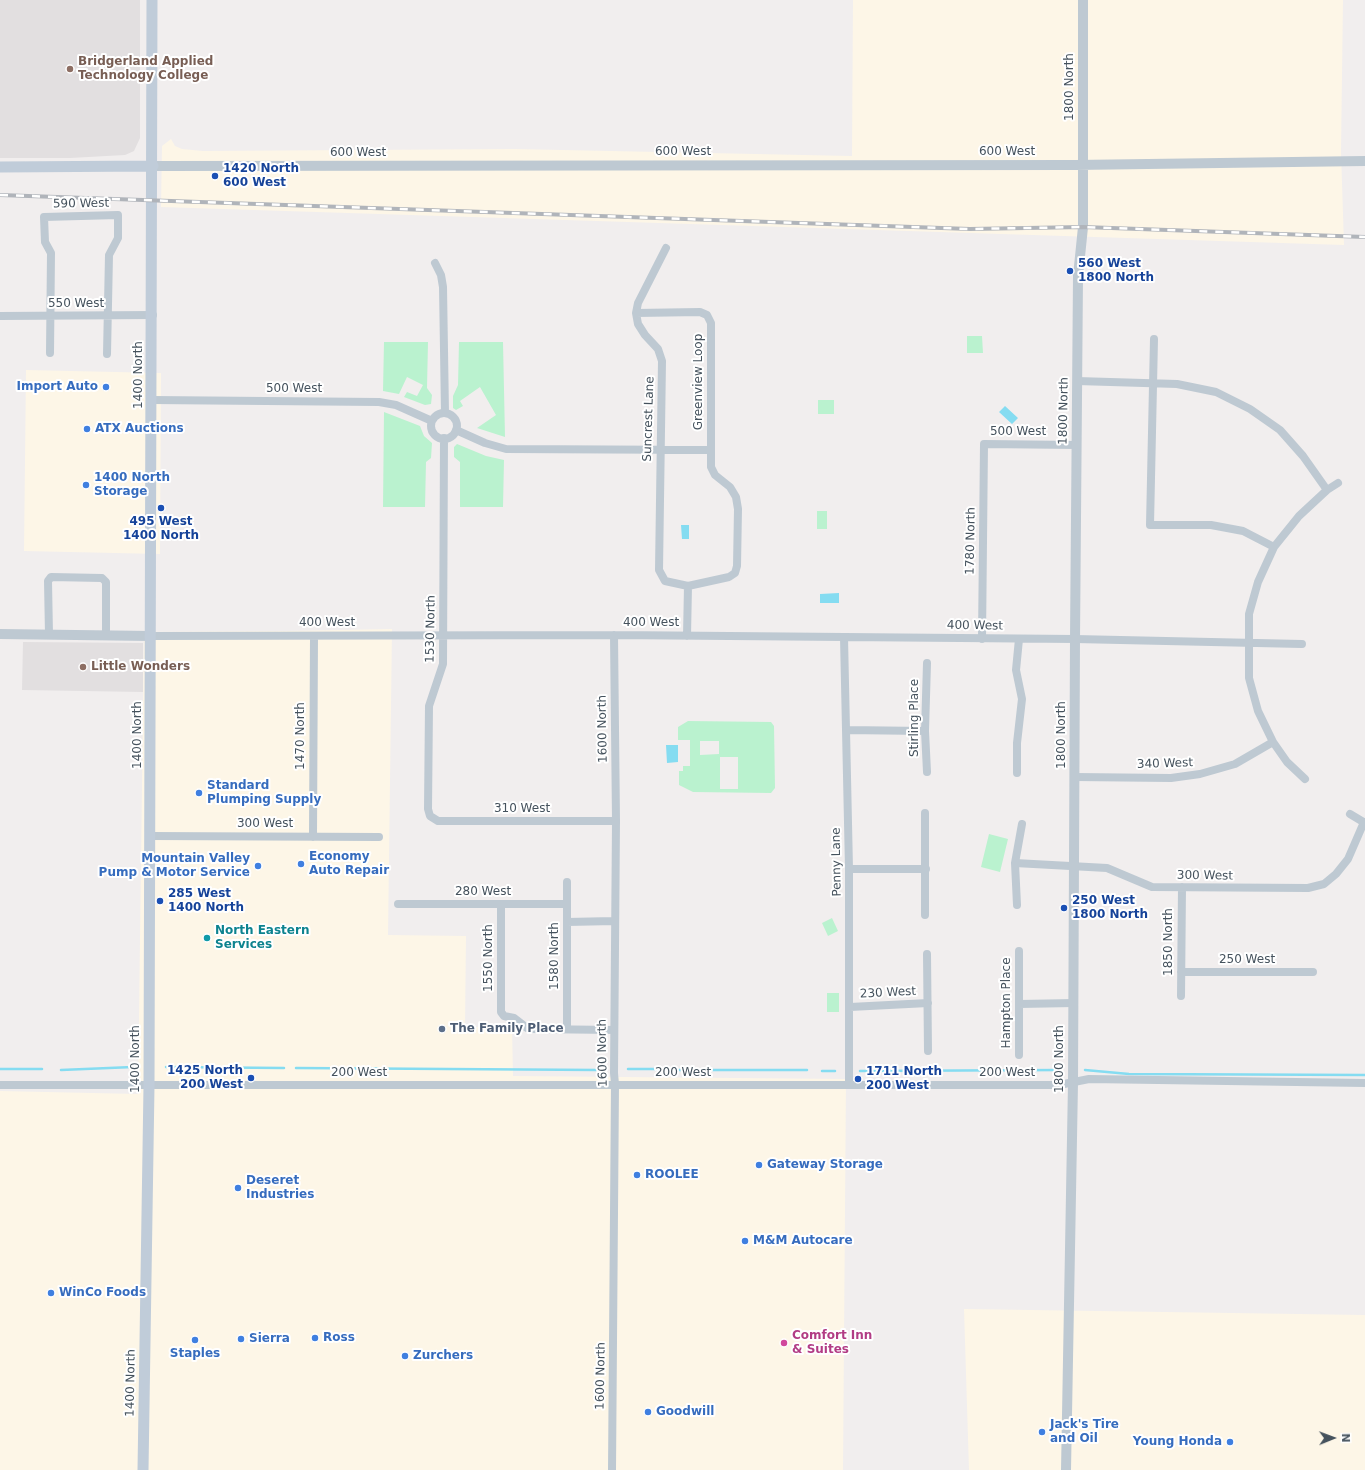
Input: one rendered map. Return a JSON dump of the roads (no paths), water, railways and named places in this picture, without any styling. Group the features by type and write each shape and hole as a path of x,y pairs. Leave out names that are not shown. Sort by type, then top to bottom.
{"main road":[{"name":"1400 North","path":"143,1470 149,1086 153,166 152,0"},
{"name":"600 West","path":"0,167 153,166"}],"street":[{"name":"1800 North","path":"1066,1470 1074,1003 1074,777 1078,276 1083,227 1083,0"},
{"name":"600 West","path":"153,166 1082,165 1365,162"},
{"name":"590 West","path":"50,316 51,253 45,242 44,217 118,215 118,238 109,255 107,316"},
{"path":"636,313 638,303 666,248"},
{"path":"435,263 441,275 443,287 445,413"},
{"name":"Greenview Loop","path":"636,313 700,312 707,315 711,323 710,450"},
{"name":"Suncrest Lane","path":"636,313 638,324 645,335 658,349 662,361 663,429 660,449 659,570 665,582 688,586"},
{"name":"550 West","path":"0,316 152,315"},
{"path":"50,316 50,353"},
{"path":"107,316 108,354"},
{"path":"1154,339 1150,525 1211,525 1243,531 1274,547"},
{"path":"1077,381 1177,384 1216,392 1250,408 1280,430 1303,456 1327,490"},
{"name":"500 West","path":"152,400 379,402 396,405 432,421"},
{"path":"445,413 455,419 456,430 451,436 444,438 433,432 432,421 437,415 445,413"},
{"path":"456,430 485,443 506,449 710,450 711,467 715,475 730,488 736,497 738,509 737,566 735,573 729,577 688,586 687,636"},
{"name":"1530 North","path":"430,816 428,809 429,706 443,664 444,438"},
{"name":"500 West","path":"984,444 1077,445"},
{"name":"1780 North","path":"982,639 984,444"},
{"path":"1305,779 1288,762 1273,742 1258,711 1249,678 1249,614 1258,582 1274,547 1299,516 1327,490 1338,483"},
{"path":"49,635 48,581 51,577 102,578 106,582 106,635"},
{"name":"400 West","path":"0,634 151,636 614,635 1019,640 1075,639 1302,644"},
{"name":"1600 North","path":"612,1470 615,1084 614,921 616,821 614,635"},
{"name":"1470 North","path":"312,836 314,636"},
{"name":"Penny Lane","path":"844,637 849,869 849,1085"},
{"path":"1018,773 1017,743 1022,699 1016,670 1019,640"},
{"name":"Stirling Place","path":"927,663 925,732 927,772"},
{"path":"846,730 925,732"},
{"name":"340 West","path":"1074,777 1172,778 1200,774 1235,764 1273,742"},
{"path":"925,813 925,915"},
{"path":"1350,814 1364,822"},
{"name":"310 West","path":"430,816 438,821 616,821"},
{"name":"300 West","path":"1015,863 1107,868 1152,887 1308,888 1324,884 1336,874 1348,859 1364,822"},
{"path":"1016,905 1015,863 1022,824"},
{"name":"300 West","path":"150,836 379,837"},
{"path":"849,869 926,869"},
{"name":"1580 North","path":"567,882 567,1029"},
{"name":"1850 North","path":"1181,996 1182,887"},
{"name":"280 West","path":"398,904 567,904"},
{"name":"1550 North","path":"501,904 501,1012 504,1016 514,1018 527,1028 567,1029"},
{"path":"567,922 614,921"},
{"name":"Hampton Place","path":"1019,951 1019,1055"},
{"path":"927,954 928,1051"},
{"name":"250 West","path":"1181,972 1313,972"},
{"name":"230 West","path":"850,1007 928,1003"},
{"path":"1019,1004 1074,1003"},
{"path":"567,1029 614,1030"},
{"name":"200 West","path":"0,1085 1059,1085 1089,1079 1365,1083"}],"water":[{"path":"1005,406 1018,418 1012,424 999,412"},
{"path":"681,525 689,525 689,539 682,539"},
{"path":"839,593 839,603 820,603 820,594"},
{"path":"666,745 678,745 678,762 667,763"}],"waterway":[{"path":"61,1070 133,1067"},
{"path":"166,1067 284,1068"},
{"path":"296,1068 598,1070"},
{"path":"0,1069 42,1069"},
{"path":"628,1069 663,1069"},
{"path":"678,1070 807,1070"},
{"path":"860,1071 1061,1070"},
{"path":"1085,1070 1129,1074 1365,1075"},
{"path":"822,1071 835,1071"}],"railway":[{"path":"0,195 970,229 1083,227 1365,237"}],"place":[{"name":"Bridgerland Applied Technology College","path":"70,69"},
{"name":"1420 North 600 West","path":"215,176"},
{"name":"560 West 1800 North","path":"1070,271"},
{"name":"Import Auto","path":"106,387"},
{"name":"ATX Auctions","path":"87,429"},
{"name":"1400 North Storage","path":"86,485"},
{"name":"495 West 1400 North","path":"161,508"},
{"name":"Little Wonders","path":"83,667"},
{"name":"Standard Plumping Supply","path":"199,793"},
{"name":"Economy Auto Repair","path":"301,864"},
{"name":"Mountain Valley Pump & Motor Service","path":"258,866"},
{"name":"285 West 1400 North","path":"160,901"},
{"name":"250 West 1800 North","path":"1064,908"},
{"name":"North Eastern Services","path":"207,938"},
{"name":"The Family Place","path":"442,1029"},
{"name":"1425 North 200 West","path":"251,1078"},
{"name":"1711 North 200 West","path":"858,1079"},
{"name":"Gateway Storage","path":"759,1165"},
{"name":"ROOLEE","path":"637,1175"},
{"name":"Deseret Industries","path":"238,1188"},
{"name":"M&M Autocare","path":"745,1241"},
{"name":"WinCo Foods","path":"51,1293"},
{"name":"Ross","path":"315,1338"},
{"name":"Sierra","path":"241,1339"},
{"name":"Staples","path":"195,1340"},
{"name":"Comfort Inn & Suites","path":"784,1343"},
{"name":"Zurchers","path":"405,1356"},
{"name":"Goodwill","path":"648,1412"},
{"name":"Jack's Tire and Oil","path":"1042,1432"},
{"name":"Young Honda","path":"1230,1442"}]}
